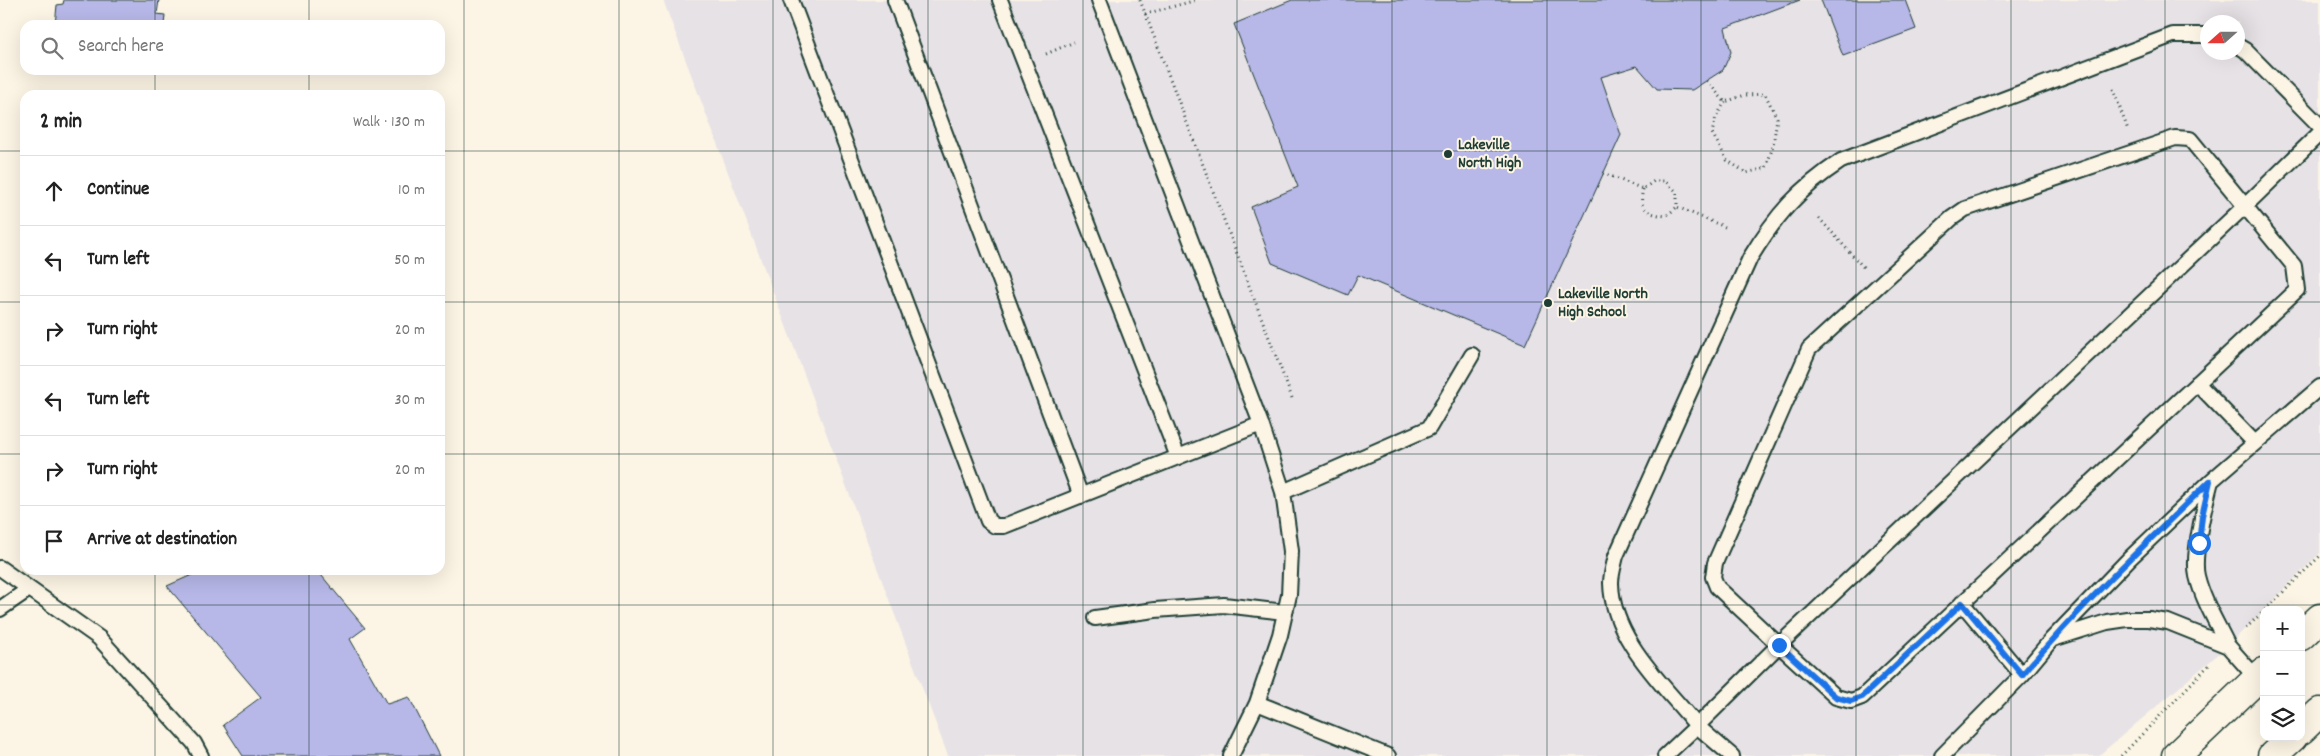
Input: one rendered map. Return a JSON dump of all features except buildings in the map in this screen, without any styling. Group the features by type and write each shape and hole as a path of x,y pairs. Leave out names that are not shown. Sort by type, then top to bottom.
{"street":[{"path":"2305,632 2320,618"},
{"path":"2176,756 2260,680"},
{"path":"2272,756 2288,741"}],"lane":[{"path":"791,0 988,520 995,526 1004,526 1261,424"},
{"path":"895,0 1082,496"},
{"path":"1000,0 1178,457"},
{"path":"1099,0 1261,424 1283,492 1291,550 1289,595 1280,635 1257,703 1231,756"},
{"path":"1732,756 1697,726 1628,642 1615,614 1611,582 1616,556 1628,526 1750,258 1780,212 1816,178 1841,161 2173,35 2200,36"},
{"path":"2245,50 2320,126"},
{"path":"1665,756 1779,645 2320,133"},
{"path":"2175,138 2190,139 2294,266 2297,277 2297,290 1862,697 1851,701 1836,697 1716,587 1713,577 1715,563 1809,349 1952,218 1965,209 2136,152 2175,138"},
{"path":"1283,492 1429,428 1472,355"},
{"path":"2197,383 2255,443"},
{"path":"1942,756 2022,675 2052,639 2130,558 2210,481 2320,388"},
{"path":"2210,481 2202,516 2197,573 2202,592 2228,646 2260,678"},
{"path":"0,568 99,638 194,744 201,756"},
{"path":"0,609 30,588"},
{"path":"1962,603 2022,675"},
{"path":"1095,618 1155,610 1224,605 1284,612"},
{"path":"2052,639 2107,622 2149,619 2168,622 2228,646"},
{"path":"1257,703 1388,756"}],"path":[{"path":"1140,0 1292,398"},
{"path":"1145,14 1197,0"},
{"path":"1025,64 1074,42"},
{"path":"1707,81 1725,102"},
{"path":"2113,89 2136,152"},
{"path":"1765,94 1778,118 1773,146 1766,168 1746,173 1727,160 1712,133 1716,117 1725,102 1745,95 1765,94"},
{"path":"1603,173 1643,189"},
{"path":"1665,180 1677,192 1677,207 1666,216 1652,214 1644,209 1640,200 1643,189 1654,181 1665,180"},
{"path":"1677,207 1724,227"},
{"path":"1819,218 1879,285"},
{"path":"2269,606 2320,556"},
{"path":"2121,756 2228,646"}],"shaded area":[{"name":"Lakeville North High School","path":"663,0 2320,0 2320,553 2268,606 2260,606 2260,614 2228,646 2098,756 948,756"}],"place":[{"name":"Lakeville North High","path":"1448,154"},
{"name":"Lakeville North High School","path":"1548,303"}],"route":[{"path":"1779,645 1836,697 1851,701 1862,697 1962,603 2022,675 2052,639 2130,558 2210,481 2202,516 2199,543"}]}
